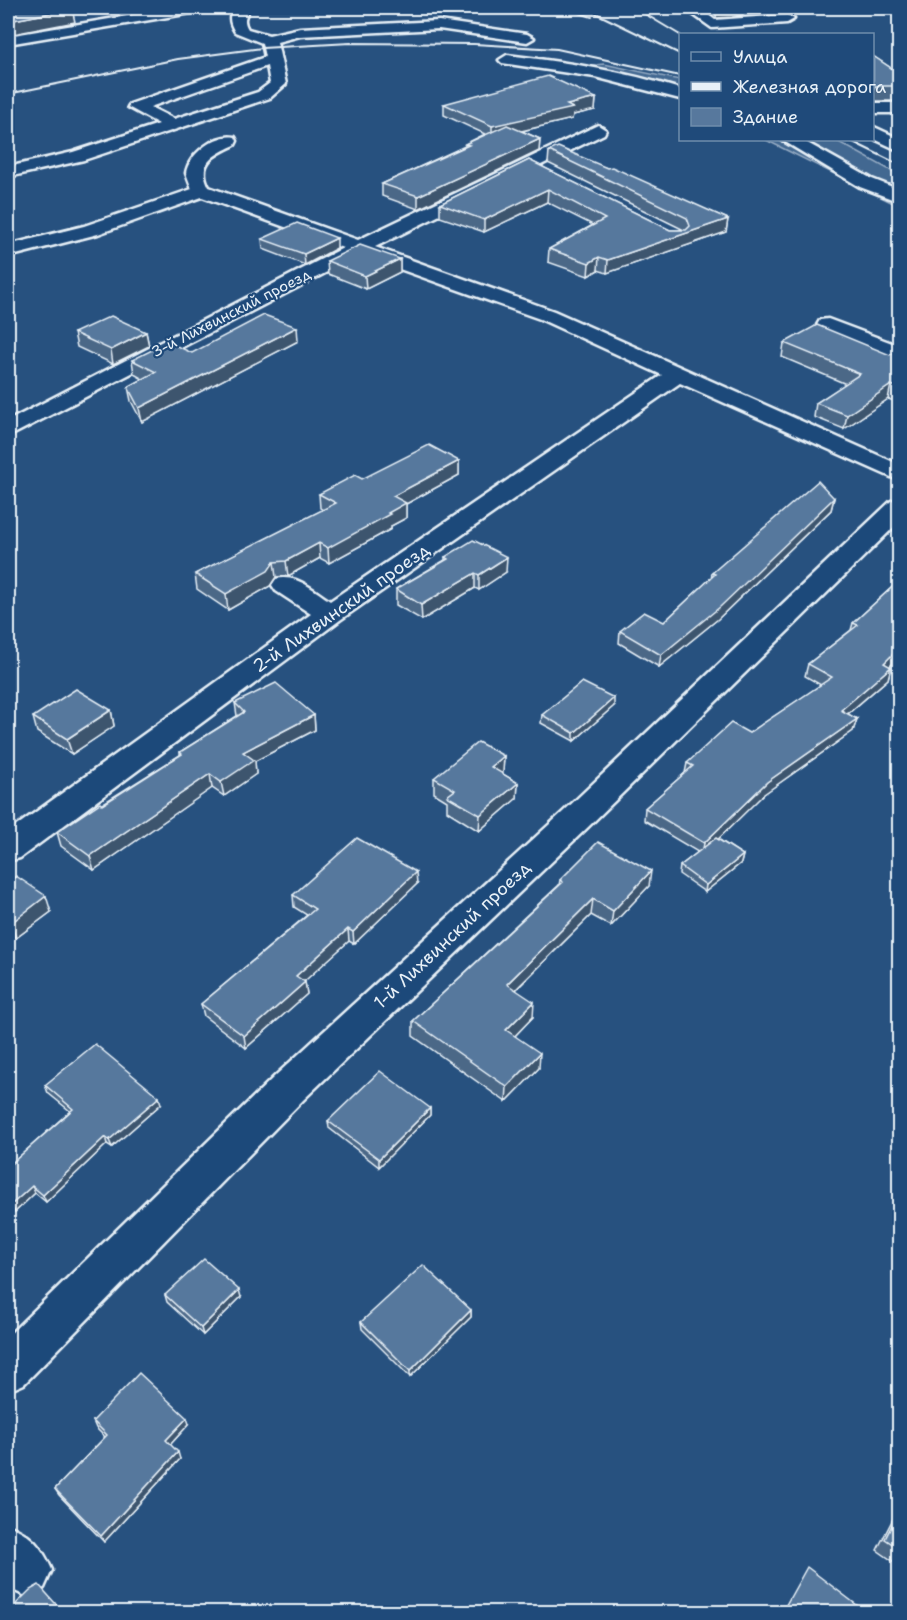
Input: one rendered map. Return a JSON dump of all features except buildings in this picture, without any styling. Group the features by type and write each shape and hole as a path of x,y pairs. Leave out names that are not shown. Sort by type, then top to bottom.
{"street":[{"path":"8,40 197,8"},
{"path":"243,8 238,12 237,23 240,30 248,35 269,40 300,32 439,25 527,38"},
{"path":"691,8 712,24 787,19"},
{"path":"771,8 801,29"},
{"path":"8,172 54,164 256,98 278,84 269,40"},
{"path":"176,126 136,107 273,59"},
{"path":"507,60 581,68 649,83 679,93"},
{"path":"874,108 900,108"},
{"name":"3-й Лихвинский проезд","path":"8,430 360,248 598,130"},
{"path":"874,132 900,146"},
{"path":"229,141 210,150 198,160 193,171 194,179 202,191 547,315 900,474"},
{"path":"792,141 866,183 900,197"},
{"path":"530,164 550,173"},
{"path":"8,251 91,230 202,191"},
{"path":"828,325 900,354"},
{"name":"2-й Лихвинский проезд","path":"8,849 330,614 679,374"},
{"name":"1-й Лихвинский проезд","path":"8,1368 289,1088 575,819 900,506"},
{"path":"286,585 330,614"}],"shaded area":[{"path":"604,64 679,80 679,96 646,80 585,66"},
{"path":"768,141 837,141 899,175 899,206"}],"waterway":[{"path":"886,8 900,13"}],"railway":[{"path":"564,8 592,17"},
{"path":"585,8 679,54"},
{"path":"635,8 679,34"},
{"path":"8,94 178,59 262,48 350,43 474,44 557,49 679,76"},
{"path":"851,141 900,165"}]}
